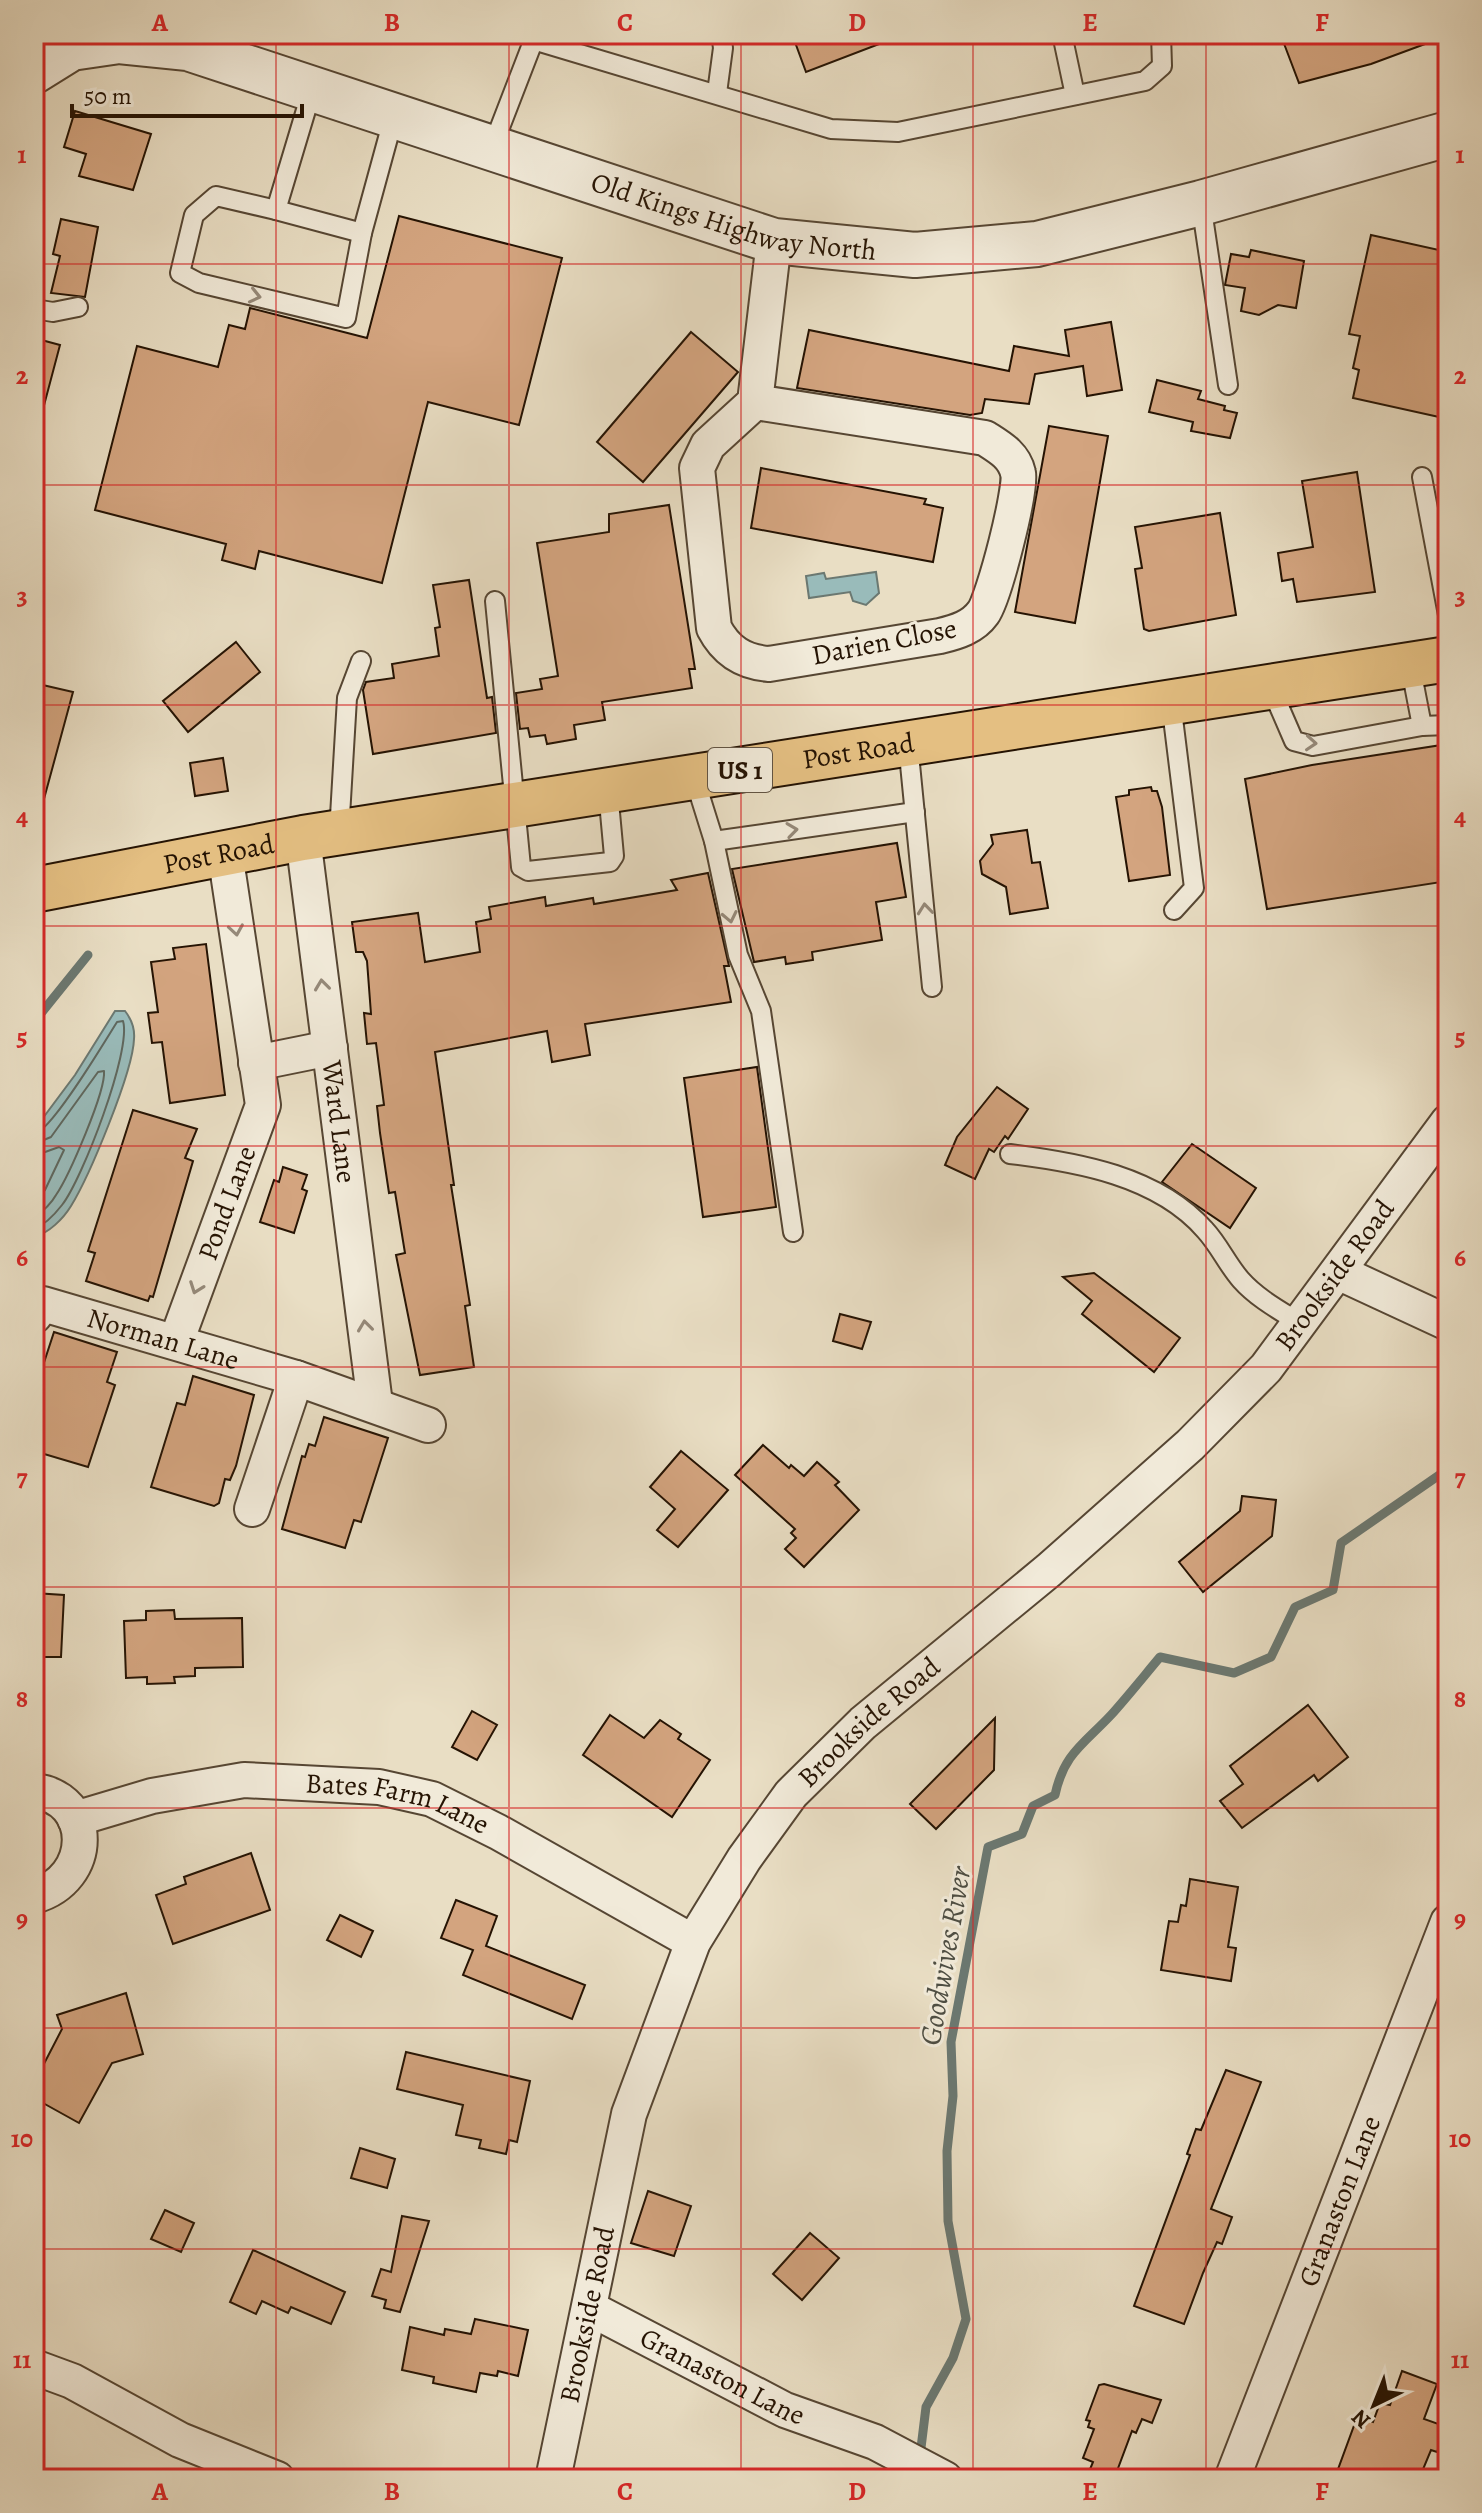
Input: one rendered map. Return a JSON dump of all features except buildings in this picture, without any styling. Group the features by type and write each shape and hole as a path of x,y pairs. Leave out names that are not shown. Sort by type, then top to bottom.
{"main road":[{"name":"Post Road","path":"34,890 321,836 1429,662"}],"street":[{"name":"Old Kings Highway North","path":"34,71 71,48 119,41 188,48 774,241 915,255 1037,244 1201,203 1448,134"},
{"path":"755,402 774,241"},
{"name":"Darien Close","path":"755,402 985,438 1009,454 1019,475 995,588 983,613 963,630 940,636 769,664 753,663 722,645 714,628 697,468 716,436 755,402"},
{"name":"Ward Lane","path":"321,836 330,1048 375,1404"},
{"name":"Pond Lane","path":"176,1342 263,1105 225,853"},
{"path":"256,1063 330,1048"},
{"name":"Brookside Road","path":"553,2479 591,2309 629,2114 693,1942 744,1859 791,1794 863,1723 1049,1570 1190,1445 1266,1368 1448,1122"},
{"path":"1338,1272 1448,1323"},
{"name":"Norman Lane","path":"34,1316 43,1304 296,1378 428,1425"},
{"path":"252,1509 296,1378"},
{"name":"Bates Farm Lane","path":"75,1819 152,1796 244,1780 379,1787 432,1799 498,1832 693,1942"},
{"path":"34,1791 62,1803 75,1819 81,1839 78,1860 68,1878 51,1891 34,1896"},
{"name":"Granaston Lane","path":"1232,2479 1448,1922"},
{"name":"Granaston Lane","path":"591,2309 785,2410 875,2442 945,2479"},
{"path":"34,2367 72,2381 180,2440 277,2479"}],"lane":[{"path":"717,93 723,48 721,34"},
{"path":"1062,34 1075,95"},
{"path":"492,148 534,37 831,129 898,132 1145,81 1155,75 1164,56 1161,34"},
{"path":"276,210 312,90"},
{"path":"362,233 216,196 194,215 180,273 199,283 346,318 362,233 394,116"},
{"path":"1402,149 1448,149"},
{"path":"1201,203 1228,385"},
{"path":"34,309 53,312 78,307"},
{"path":"1422,477 1448,615"},
{"path":"495,601 518,805 519,863 524,870 606,864 614,856 608,791"},
{"path":"321,836 347,698 361,661"},
{"path":"1422,726 1429,662"},
{"path":"1270,685 1294,741 1313,746 1422,726 1448,725"},
{"path":"1171,702 1194,888 1174,910"},
{"path":"908,744 932,987"},
{"path":"694,777 714,841 738,955 761,1011 793,1232"},
{"path":"714,841 915,812"},
{"path":"1010,1154 1053,1159 1122,1177 1162,1196 1204,1229 1241,1281 1264,1301 1300,1323"}],"water":[{"path":"876,572 879,593 866,605 853,601 850,592 809,598 806,576 824,573 826,579"},
{"path":"115,1011 125,1011 134,1035 132,1054 118,1099 99,1149 71,1206 55,1225 34,1237 34,1130 75,1075"}],"waterway":[{"path":"34,1022 88,955"},
{"name":"Goodwives River","path":"920,2456 926,2407 953,2358 966,2319 948,2221 947,2151 953,2096 951,2042 988,1847 1022,1834 1033,1806 1055,1795 1064,1769 1076,1750 1111,1715 1160,1657 1234,1673 1271,1657 1295,1607 1333,1590 1341,1543 1448,1469"}]}
